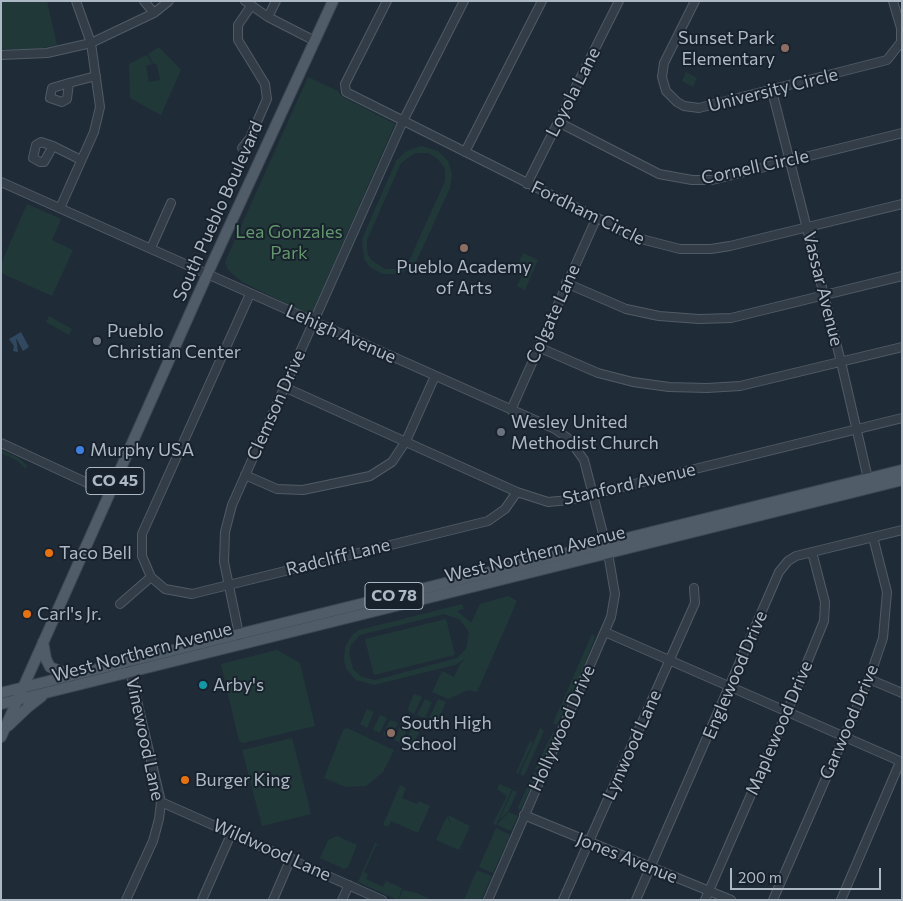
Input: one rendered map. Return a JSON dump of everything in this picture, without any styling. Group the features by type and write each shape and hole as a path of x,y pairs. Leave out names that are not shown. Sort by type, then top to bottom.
{"main road":[{"name":"South Pueblo Boulevard","path":"3,734 207,274 313,40 333,1"},
{"name":"West Northern Avenue","path":"1,693 74,675 129,666 607,549 869,483 902,470"},
{"name":"West Northern Avenue","path":"869,483 902,480"},
{"path":"43,642 47,663 50,667 62,674 74,675"},
{"name":"West Northern Avenue","path":"1,704 46,694 129,666"},
{"path":"3,734 28,707 46,694"}],"street":[{"path":"60,208 94,132 100,107 91,43 76,1"},
{"path":"144,1 154,12"},
{"path":"1,55 48,53 91,43 154,12 169,1"},
{"path":"268,17 276,1"},
{"name":"Fordham Circle","path":"387,1 344,88 350,95 623,233 652,243 696,250 730,246 902,204"},
{"path":"403,121 464,1"},
{"path":"465,152 542,1"},
{"name":"Loyola Lane","path":"527,184 619,1"},
{"name":"University Circle","path":"695,1 664,63 664,84 671,97 684,106 699,108 887,60 896,51 901,42 901,28 893,1"},
{"path":"242,148 250,138 267,99 265,84 238,40 238,25 248,4 268,17 313,40"},
{"path":"69,83 96,76"},
{"name":"Vassar Avenue","path":"772,90 808,228 869,483"},
{"name":"Clemson Drive","path":"240,639 224,562 230,510 403,121"},
{"name":"Cornell Circle","path":"558,122 659,174 677,178 712,180 902,133"},
{"path":"53,146 81,160"},
{"name":"Lehigh Avenue","path":"1,182 555,429 569,439 584,460 607,549"},
{"path":"151,248 171,203"},
{"name":"Colgate Lane","path":"511,410 596,219"},
{"path":"566,283 626,309 659,316 699,320 732,318 902,276"},
{"path":"120,604 152,576 142,556 142,534 250,294"},
{"path":"538,347 598,373 632,382 669,387 740,386 902,347"},
{"path":"245,475 277,489 303,490 370,476 392,462 406,441 435,376"},
{"name":"Stanford Avenue","path":"284,387 518,492 548,502 592,494 902,418"},
{"path":"1,443 109,493"},
{"name":"Radcliff Lane","path":"152,576 165,589 192,594 488,521 504,509 518,492"},
{"name":"Englewood Drive","path":"636,900 779,572 788,561 812,552 902,530"},
{"name":"Garwood Drive","path":"773,900 842,737 869,679 883,638 887,614 887,592 873,537"},
{"name":"Hollywood Drive","path":"488,900 611,617 614,594 607,549"},
{"name":"Maplewood Drive","path":"705,900 787,712 824,621 825,602 812,552"},
{"name":"Lynwood Lane","path":"563,900 695,603 694,588"},
{"path":"605,632 901,762 841,900"},
{"name":"Vinewood Lane","path":"126,900 153,841 159,820 161,802 129,666"},
{"path":"869,679 902,693"},
{"name":"Wildwood Lane","path":"161,802 292,858 382,900"},
{"name":"Jones Avenue","path":"524,815 731,900"},
{"path":"202,900 232,832"},
{"path":"273,900 292,858"},
{"path":"342,900 349,885"}],"green space":[{"path":"1,1 47,1 57,45 37,49 1,49"},
{"path":"159,47 181,70 161,115 130,98 129,64 147,55 152,64 146,66 149,82 160,80 157,65 153,63 148,54"},
{"path":"686,72 697,78 693,87 682,81"},
{"name":"Lea Gonzales Park","path":"308,77 338,91 341,96 395,124 312,313 307,314 242,282 228,270 225,262"},
{"path":"421,146 438,151 448,161 452,174 450,188 415,264 400,274 382,274 370,267 364,259 362,239 396,161 405,152","holes":["415,153 428,153 438,159 445,169 445,181 409,261 398,269 385,269 371,260 367,252 367,240 401,163"]},
{"path":"27,204 61,219 52,240 73,250 52,296 1,273 1,264"},
{"path":"523,253 538,260 525,290 517,286 524,271 516,268"},
{"path":"49,316 72,329 69,335 46,322"},
{"path":"1,450 19,458 27,466 26,469 18,461 1,453"},
{"path":"508,596 517,601 477,692 468,690 448,699 432,692 442,671 454,677 460,664 466,658 455,665 374,685 356,680 346,669 344,660 345,647 352,635 359,630 462,604 464,609 457,611 471,623 480,604","holes":["444,614 459,619 469,632 466,649 457,658 375,680 362,677 353,669 349,653 351,645 360,635"]},
{"path":"446,619 455,655 374,675 365,639"},
{"path":"592,634 595,637 583,669 557,725 553,723"},
{"path":"277,650 300,663 315,726 243,743 239,741 221,664"},
{"path":"414,694 422,697 414,714 407,710"},
{"path":"425,699 432,702 425,718 417,715"},
{"path":"438,699 446,702 435,729 427,723"},
{"path":"367,709 374,712 367,728 360,724"},
{"path":"380,715 387,718 380,733 373,730"},
{"path":"390,720 398,723 391,738 383,735"},
{"path":"401,724 408,728 401,743 394,740"},
{"path":"347,728 394,750 383,772 366,786 346,787 324,778 343,730"},
{"path":"540,728 544,731 524,776 520,774"},
{"path":"411,729 419,732 412,747 404,744"},
{"path":"553,732 555,733 539,770 535,769"},
{"path":"292,738 311,814 262,826 242,750"},
{"path":"530,741 533,742 518,774 516,773"},
{"path":"534,772 537,774 520,811 518,807"},
{"path":"499,784 512,789 496,825 493,824 506,798 506,795 497,789"},
{"path":"400,785 406,788 402,798 417,804 419,801 430,806 418,833 391,821 388,827 383,825"},
{"path":"513,790 517,792 508,812 499,820"},
{"path":"509,812 518,816 511,831 497,825"},
{"path":"448,815 470,826 459,850 436,840 447,816 451,826"},
{"path":"496,828 510,835 493,873 479,867"},
{"path":"337,836 357,845 348,867 344,869 320,858 328,840"},
{"path":"375,843 380,846 376,845 364,872 368,874 366,879 383,887 386,881 402,888 398,900 358,882"},
{"path":"477,870 492,876 481,900 464,900"},
{"path":"403,890 417,893 433,900 399,900"}],"water":[{"path":"21,332 29,347 23,351 16,338 18,352 13,351 14,346 9,339"}],"place":[{"name":"Sunset Park Elementary","path":"785,48"},
{"name":"Pueblo Academy of Arts","path":"464,248"},
{"name":"Pueblo Christian Center","path":"97,341"},
{"name":"Wesley United Methodist Church","path":"501,432"},
{"name":"Murphy USA","path":"80,450"},
{"name":"Taco Bell","path":"49,553"},
{"name":"Carl's Jr.","path":"27,614"},
{"name":"Arby's","path":"203,685"},
{"name":"South High School","path":"391,733"},
{"name":"Burger King","path":"185,780"}]}
